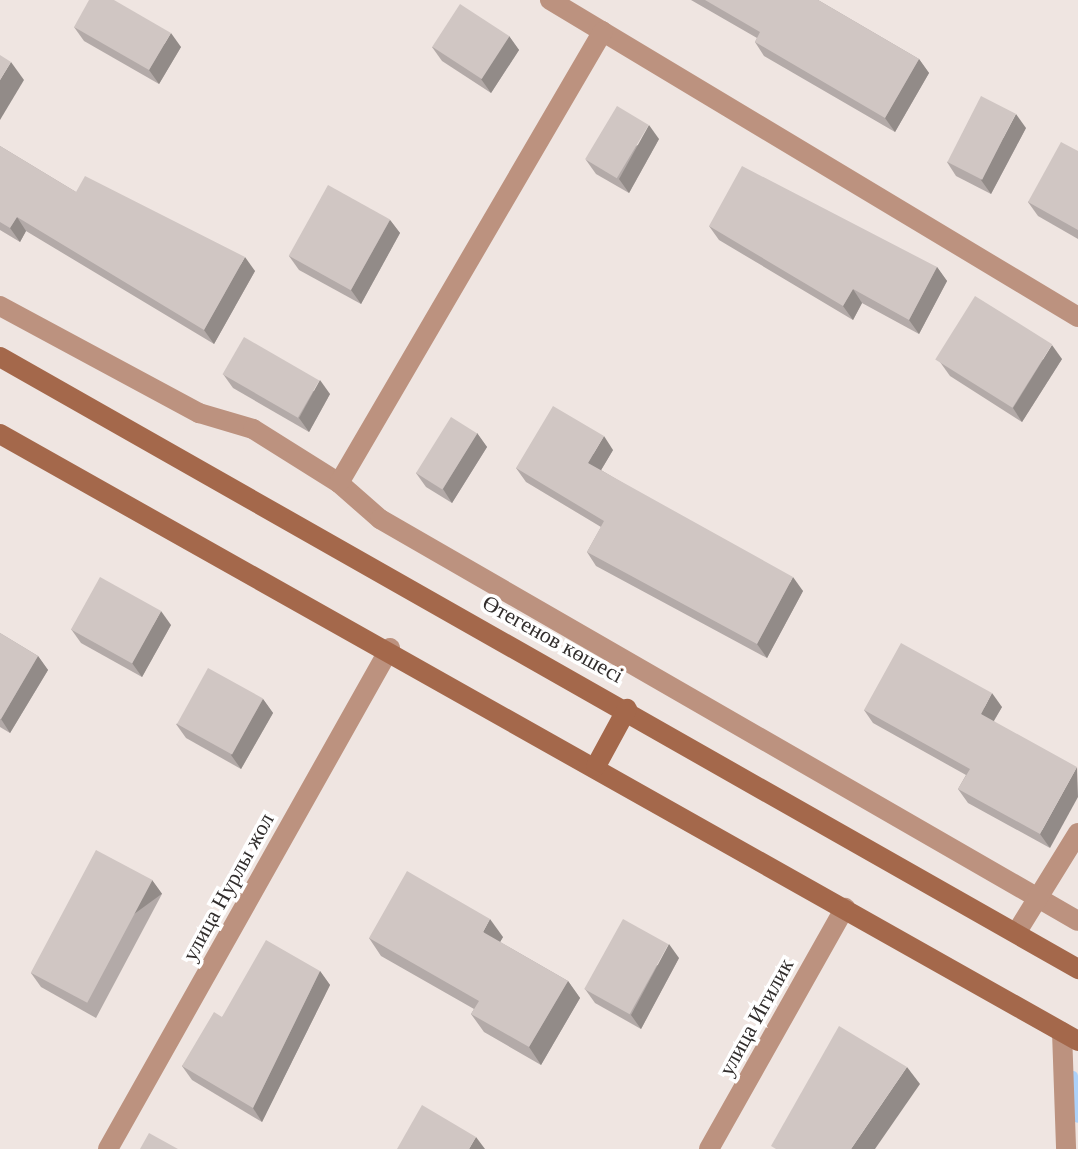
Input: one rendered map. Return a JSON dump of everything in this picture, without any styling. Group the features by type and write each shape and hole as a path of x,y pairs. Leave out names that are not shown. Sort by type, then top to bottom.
{"main road":[{"name":"Өтегенов көшесі","path":"0,357 1018,930 1078,969"},
{"path":"0,434 390,648 1070,1036"},
{"path":"596,766 627,709"}],"street":[{"path":"550,0 1078,317"},
{"path":"339,483 603,31"},
{"path":"0,306 199,413 253,429 339,483 380,519 1078,921"},
{"name":"улица Нурлы жол","path":"108,1149 390,648"},
{"path":"1018,930 1078,833"},
{"name":"улица Игилик","path":"709,1149 845,908"},
{"path":"1066,1149 1070,1036"}],"building":[{"path":"89,0 114,0 171,33 149,70 74,27"},
{"path":"705,0 818,0 919,59 885,118 755,42 760,32"},
{"path":"460,4 509,36 482,79 432,47"},
{"path":"0,55 11,62 0,80"},
{"path":"981,96 1016,114 982,180 947,162"},
{"path":"617,106 649,125 617,178 585,159"},
{"path":"1061,142 1078,151 1078,230 1028,202"},
{"path":"0,146 76,192 85,176 245,257 204,330 17,217 10,228 0,222"},
{"path":"742,166 937,267 909,320 853,289 843,306 709,226"},
{"path":"328,185 390,219 351,290 289,256"},
{"path":"975,296 1052,344 1012,408 935,360"},
{"path":"244,337 319,380 298,418 222,374"},
{"path":"553,406 604,436 588,463 793,577 757,644 587,552 604,521 516,468"},
{"path":"451,417 477,433 442,489 416,473"},
{"path":"100,577 161,611 132,663 71,629"},
{"path":"0,633 38,656 1,719 0,719"},
{"path":"901,643 992,693 981,714 1077,767 1040,834 958,789 970,769 864,710"},
{"path":"208,668 263,699 232,755 177,724"},
{"path":"96,850 153,880 87,1003 31,973"},
{"path":"407,871 490,919 483,932 568,981 529,1047 471,1014 479,1001 369,938"},
{"path":"623,919 668,944 630,1014 584,989"},
{"path":"266,940 320,971 253,1108 182,1066 214,1012 222,1017"},
{"path":"839,1026 907,1067 851,1149 776,1149 771,1146"},
{"path":"422,1105 476,1137 469,1149 397,1149"},
{"path":"149,1133 178,1149 140,1149"}],"waterway":[{"path":"1073,1076 1078,1118"}]}
